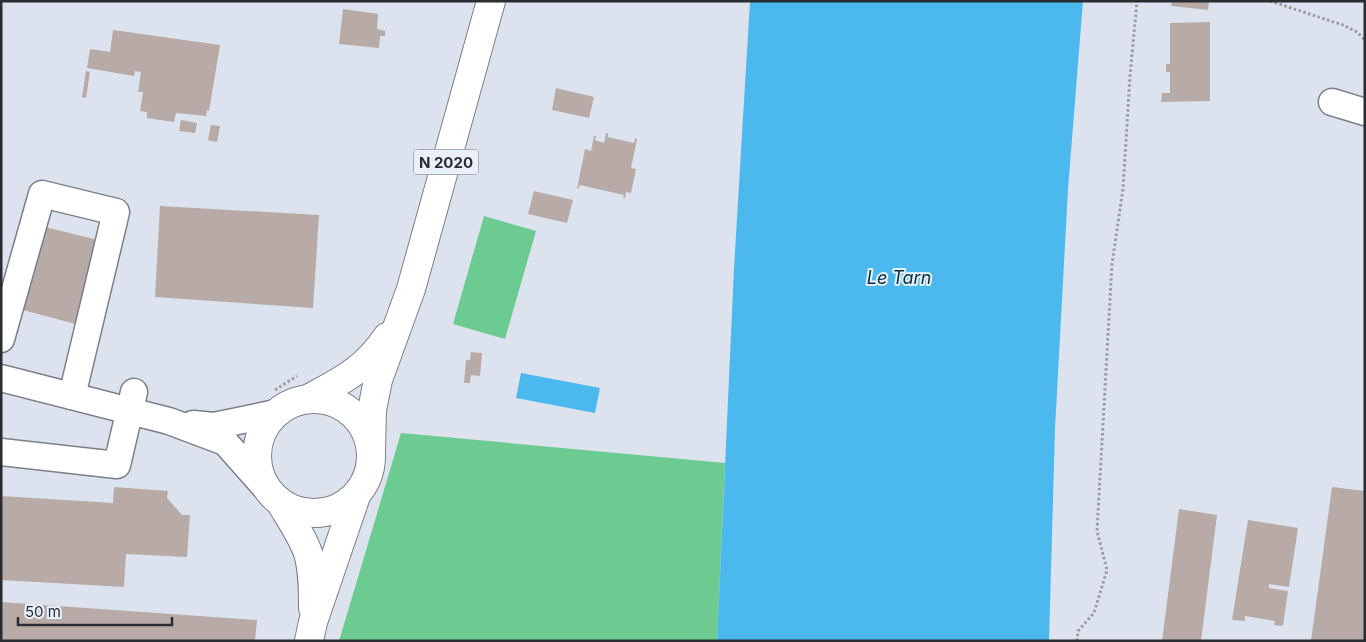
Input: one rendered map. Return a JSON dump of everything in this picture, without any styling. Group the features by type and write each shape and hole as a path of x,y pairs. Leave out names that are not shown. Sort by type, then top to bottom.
{"main road":[{"name":"N 2020","path":"398,322 411,289 491,1"},
{"path":"311,631 311,569 308,554 300,536 258,472 256,455 258,440 275,402 291,403 303,387 349,377 366,363 398,322"},
{"path":"273,495 297,512 313,514 329,512 344,506 356,496 365,483 370,468 372,410 375,392 398,322"},
{"path":"303,387 343,407 357,418 367,434 372,452"},
{"path":"311,631 356,496"}],"street":[{"path":"1332,102 1365,112"},
{"path":"1,339 42,194 116,212 72,396"},
{"path":"1,378 72,396 132,402 169,422 225,442 273,495"},
{"path":"1,452 118,465 132,402"},
{"path":"169,422 214,426 275,402"}],"path":[{"path":"1077,641 1078,631 1094,613 1107,570 1097,531 1112,264 1123,189 1137,1"},
{"path":"1270,1 1343,25 1357,32 1365,40"},
{"path":"275,402 303,387"}],"green space":[{"path":"484,216 536,231 505,339 453,324"},
{"path":"401,433 725,463 717,641 339,641"}],"water":[{"name":"Le Tarn","path":"750,1 1083,1 1068,189 1055,429 1049,641 717,641 734,268"},
{"path":"521,373 600,388 595,413 516,398"}],"building":[{"path":"1172,1 1209,1 1208,10 1171,6"},
{"path":"343,9 378,14 377,29 385,31 385,36 380,36 379,48 339,44"},
{"path":"1210,22 1210,101 1161,102 1162,93 1170,93 1170,72 1166,72 1166,64 1170,64 1170,23"},
{"path":"113,30 220,45 209,111 207,110 206,116 176,113 174,122 147,118 147,112 140,111 143,92 138,92 141,72 135,71 134,76 87,68 90,49 110,52"},
{"path":"86,71 90,72 86,98 82,97"},
{"path":"556,88 594,97 589,118 552,110"},
{"path":"181,120 197,123 195,133 179,131"},
{"path":"211,125 220,126 217,142 208,140"},
{"path":"606,133 608,133 608,137 634,143 635,138 637,139 631,168 636,169 631,193 626,192 625,198 623,198 624,195 580,185 577,189 585,149 591,151 594,136 596,136 595,140 604,143"},
{"path":"534,191 573,200 567,223 528,214"},
{"path":"160,206 319,215 313,308 155,297"},
{"path":"45,227 102,241 79,325 23,310"},
{"path":"471,352 482,353 480,376 471,375 470,383 464,383 466,360 470,360"},
{"path":"114,487 168,491 167,498 182,515 190,515 187,557 126,554 124,587 1,580 1,496 113,503"},
{"path":"1332,487 1365,491 1365,641 1311,641"},
{"path":"1179,509 1217,515 1201,641 1162,641"},
{"path":"1248,520 1298,528 1289,587 1269,584 1269,588 1288,591 1283,626 1274,625 1275,621 1245,616 1245,621 1232,620"},
{"path":"1,602 257,620 255,641 1,641"}]}
